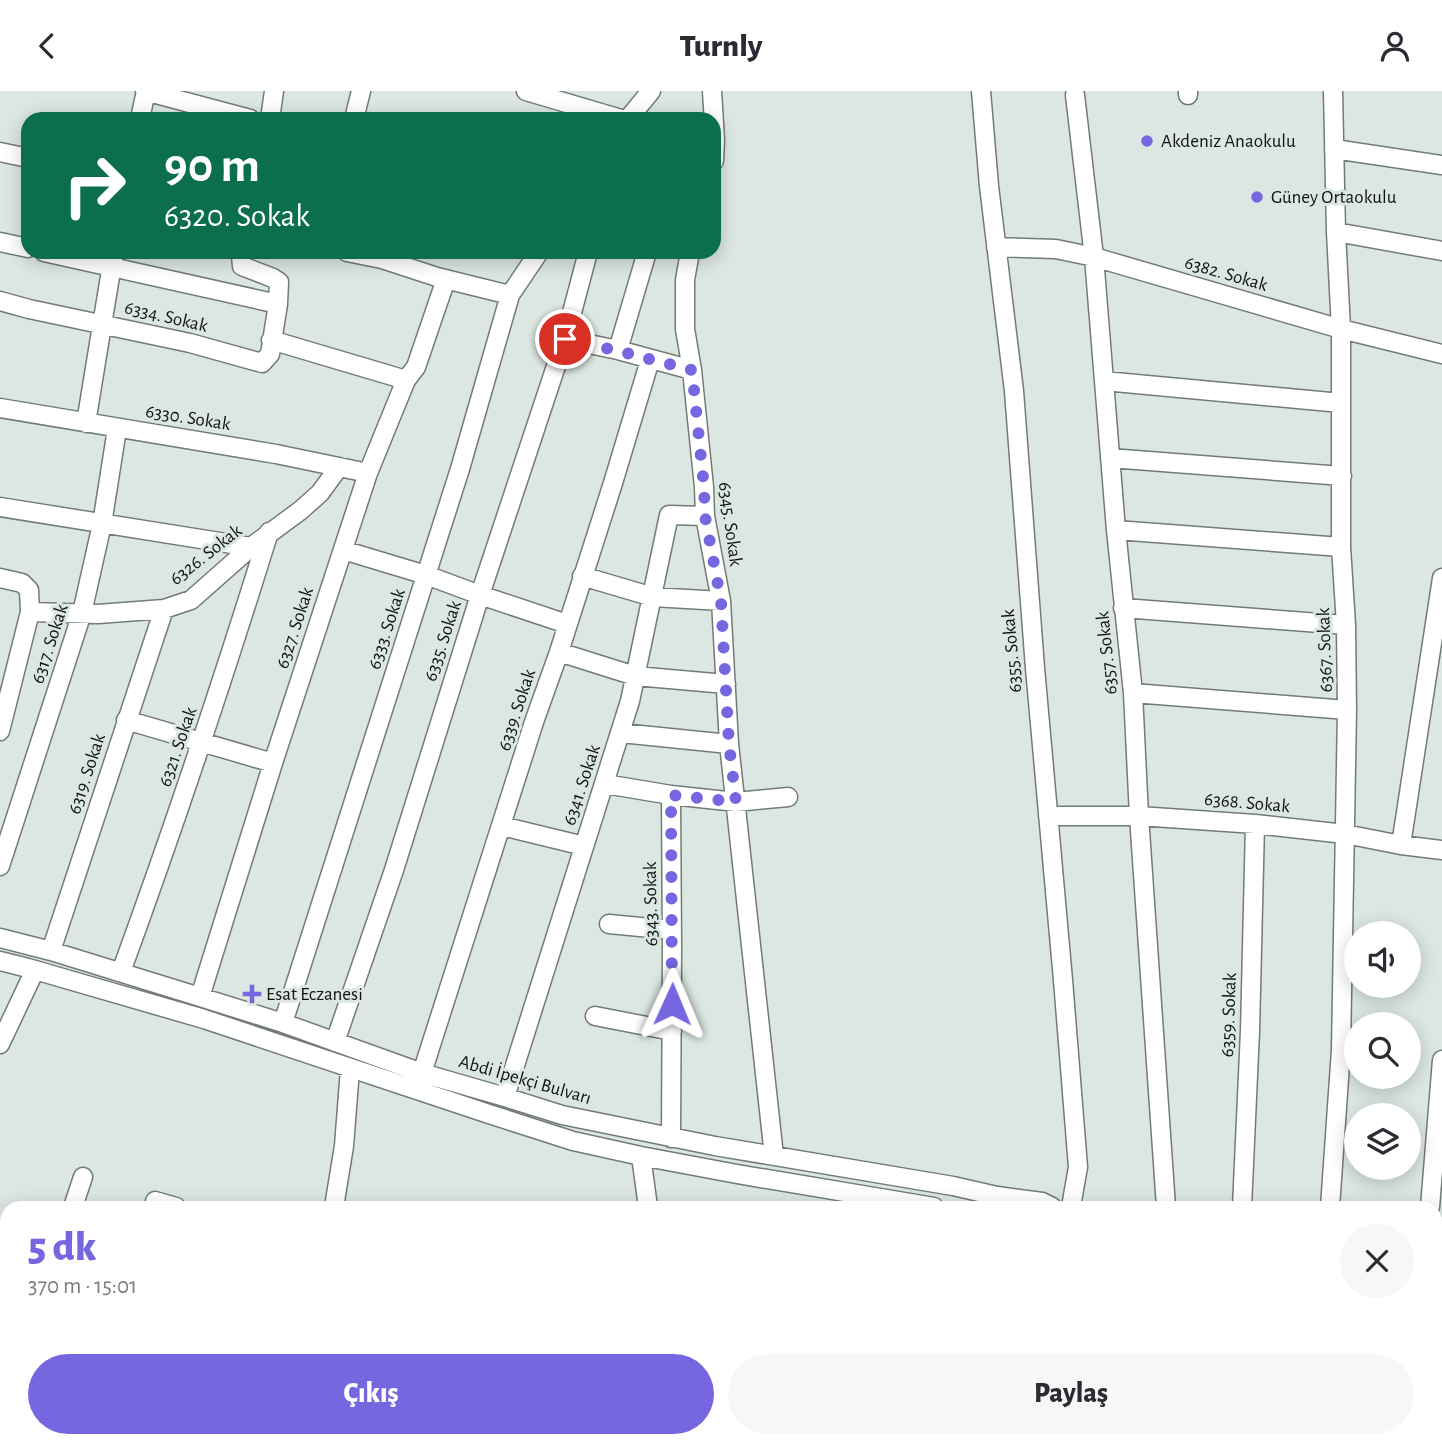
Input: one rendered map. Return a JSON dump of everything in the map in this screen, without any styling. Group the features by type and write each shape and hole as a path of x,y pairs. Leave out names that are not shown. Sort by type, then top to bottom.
{"street":[{"path":"142,112 146,91 183,96 230,112"},
{"path":"271,112 274,91"},
{"path":"356,112 361,91"},
{"path":"526,91 597,112"},
{"path":"634,112 651,91"},
{"path":"712,91 713,112"},
{"name":"6355. Sokak","path":"981,91 987,168 1014,391 1078,1167 1072,1201"},
{"name":"6367. Sokak","path":"1330,1201 1341,1050 1347,710 1333,91"},
{"name":"6357. Sokak","path":"1075,95 1094,257 1116,530 1133,693 1166,1201"},
{"path":"1334,149 1442,165"},
{"path":"0,152 21,156"},
{"path":"1336,232 1442,251"},
{"path":"0,242 21,246"},
{"name":"6382. Sokak","path":"996,247 1056,249 1094,257 1340,329 1442,355"},
{"path":"86,423 113,260 278,304 279,282 242,266 241,259"},
{"path":"382,259 510,295"},
{"name":"6333. Sokak","path":"283,1023 460,468 510,295 534,259"},
{"name":"6335. Sokak","path":"335,1042 394,870 480,595 565,339 587,259"},
{"path":"618,351 645,259"},
{"name":"6345. Sokak","path":"689,259 685,280 685,329 692,370 705,516 721,601 729,744 774,1156"},
{"name":"6327. Sokak","path":"200,997 368,473 406,380 416,367 446,279"},
{"name":"6334. Sokak","path":"0,301 190,343 262,363 270,354 278,304"},
{"path":"565,339 692,370"},
{"path":"271,340 406,380"},
{"name":"6339. Sokak","path":"422,1073 534,722 559,652 650,360"},
{"path":"1104,381 1340,403"},
{"name":"6330. Sokak","path":"0,408 276,454 368,473"},
{"name":"6317. Sokak","path":"0,866 82,613 102,524 117,429"},
{"path":"1110,458 1342,476"},
{"name":"6326. Sokak","path":"30,612 98,614 164,609 191,600 251,547 320,493 340,467"},
{"path":"0,507 251,547"},
{"name":"6341. Sokak","path":"505,1097 621,733 670,515 705,516"},
{"path":"1116,530 1342,547"},
{"name":"6321. Sokak","path":"121,972 202,741 269,533"},
{"path":"343,550 426,575 567,624"},
{"path":"582,576 653,597 721,601"},
{"path":"0,578 22,583 29,590 30,612 0,731"},
{"path":"1401,845 1442,578"},
{"path":"1123,608 1346,625"},
{"name":"6319. Sokak","path":"51,951 164,609"},
{"path":"559,652 635,675 726,684"},
{"path":"1133,693 1347,710"},
{"path":"126,720 273,763"},
{"path":"621,733 729,744"},
{"path":"605,784 736,802 788,797"},
{"name":"6343. Sokak","path":"671,795 671,1138"},
{"name":"6368. Sokak","path":"1048,817 1139,816 1255,824 1345,834 1442,850"},
{"name":"6359. Sokak","path":"1242,1201 1255,824"},
{"path":"502,826 584,846"},
{"path":"609,924 672,930"},
{"name":"Abdi İpekçi Bulvarı","path":"0,939 121,972 283,1023 422,1073 562,1115 671,1138 1034,1201"},
{"path":"0,961 204,1019 573,1141 879,1201"},
{"path":"0,1044 35,970"},
{"path":"595,1016 672,1031"},
{"path":"1430,1201 1442,1060"},
{"path":"335,1201 344,1146 350,1069"},
{"path":"641,1156 647,1201"},
{"path":"75,1201 83,1177"}],"place":[{"name":"Akdeniz Anaokulu","path":"1147,141"},
{"name":"Güney Ortaokulu","path":"1257,197"},
{"name":"Esat Eczanesi","path":"252,994"}],"route":[{"path":"565,339 692,370 705,516 721,601 729,744 736,802 671,795 672,1004"}]}
